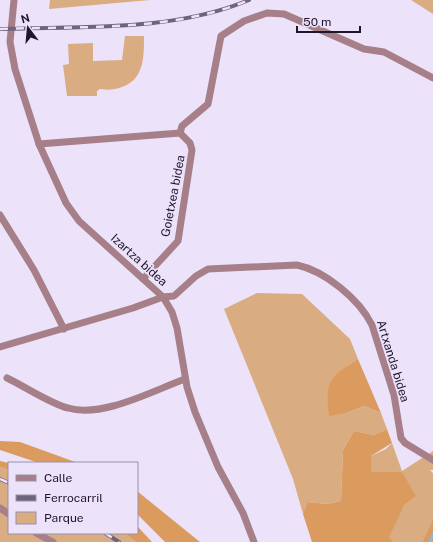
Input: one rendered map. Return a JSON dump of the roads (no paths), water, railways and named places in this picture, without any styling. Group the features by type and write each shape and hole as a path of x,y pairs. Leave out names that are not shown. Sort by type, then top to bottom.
{"street":[{"name":"Izartza bidea","path":"14,0 10,48 39,144 73,214 163,297 172,312 177,328 187,388 208,445 232,490 254,542"},
{"path":"39,144 180,133 182,126 208,104 221,36 244,21 267,13 284,14 364,49 384,52 433,78"},
{"name":"Goietxea bidea","path":"143,279 178,241 192,150 190,143 180,133"},
{"path":"0,215 34,270 64,329"},
{"name":"Artxanda bidea","path":"0,347 133,308 163,297 174,296 196,276 208,269 297,265 308,267 320,273 338,287 367,315 372,325 394,395 401,438 404,443 433,460"},
{"path":"7,378 66,408 82,412 112,407 186,379"},
{"path":"38,534 53,542"}],"waterway":[{"path":"430,542 433,534"}],"railway":[{"path":"0,29 94,27 158,22 189,18 220,10 249,0"},
{"path":"0,479 8,483"},
{"path":"107,534 119,542"}]}
